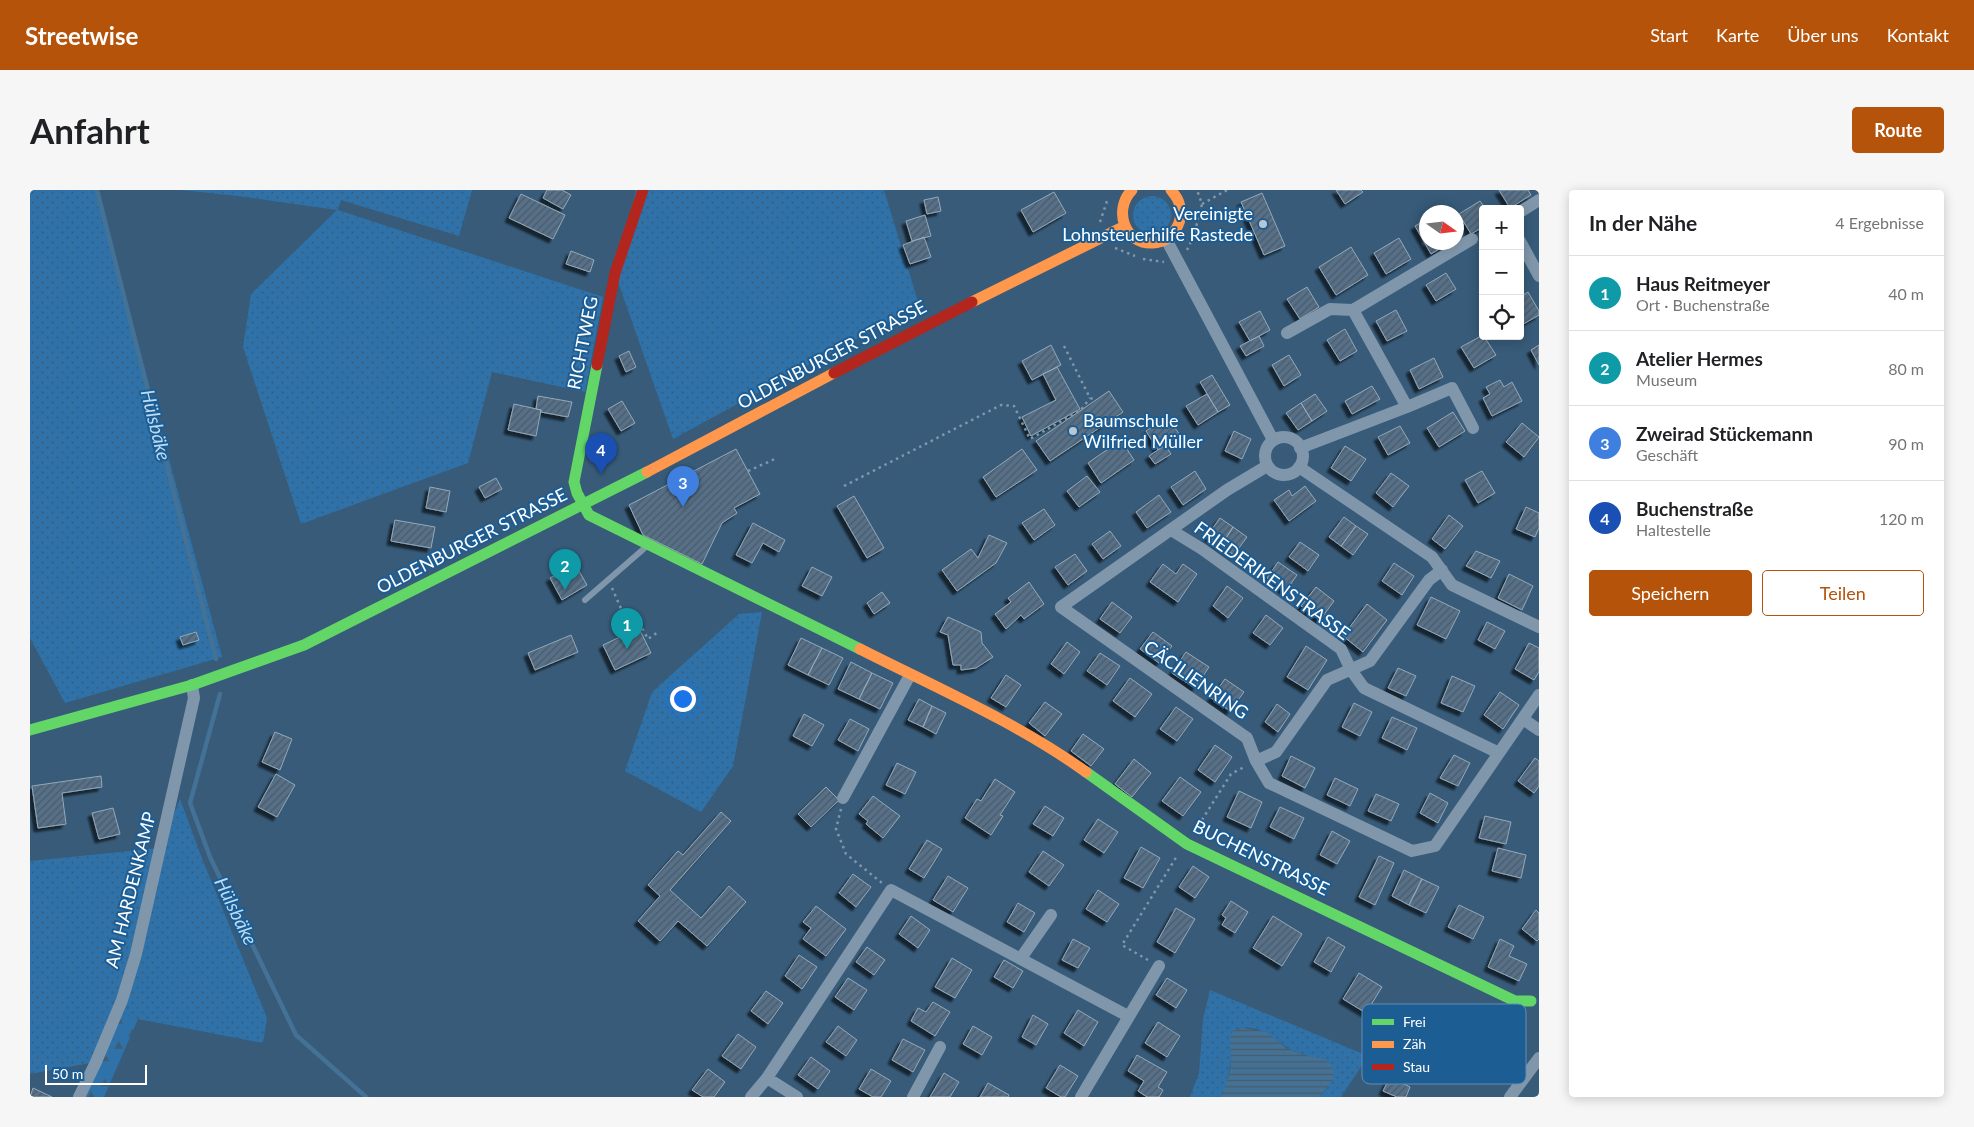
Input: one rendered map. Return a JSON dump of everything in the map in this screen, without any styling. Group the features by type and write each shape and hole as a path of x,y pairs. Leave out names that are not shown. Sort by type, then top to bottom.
{"street":[{"name":"RICHTWEG","path":"582,504 574,482 593,383 615,273 643,190"},
{"path":"1132,190 1124,201 1122,211 1125,226 1134,238 1153,244 1166,239 1178,228 1182,219 1183,193"},
{"path":"1524,209 1539,200"},
{"name":"OLDENBURGER STRASSE","path":"30,730 192,685 304,646 644,474 890,343 1125,226"},
{"path":"1166,239 1274,440"},
{"path":"1287,333 1330,309 1353,310 1472,239"},
{"path":"1524,248 1539,276"},
{"path":"1353,310 1407,407"},
{"path":"1300,448 1452,388 1473,428"},
{"path":"1283,437 1289,438 1294,440 1300,448 1302,458 1299,467 1294,472 1282,475 1267,466 1265,452 1268,445 1274,440 1283,437"},
{"name":"CÄCILIENRING","path":"1267,466 1227,490 1061,607 1247,738 1256,761 1269,783 1412,851 1435,846 1539,695"},
{"path":"1299,467 1432,557 1452,585 1539,627"},
{"name":"BUCHENSTRASSE","path":"582,504 589,515 965,702 1065,757 1187,844 1515,1001 1531,1002"},
{"name":"FRIEDERIKENSTRASSE","path":"1171,530 1202,549 1341,649 1351,670 1364,688 1499,753"},
{"path":"1256,761 1276,752 1328,680 1370,661 1429,580 1442,570"},
{"path":"843,798 910,675"},
{"name":"AM HARDENKAMP","path":"79,1097 96,1062 118,1008 136,954 194,698 192,685"},
{"path":"1523,719 1539,730"},
{"path":"751,1097 767,1078 891,890 1128,1016"},
{"path":"1021,958 1051,915"},
{"path":"1081,1097 1159,966"},
{"path":"913,1097 940,1047"},
{"path":"1526,1075 1539,1058"},
{"path":"767,1078 797,1097"},
{"path":"1510,1097 1520,1084"}],"lane":[{"path":"585,600 648,545"}],"path":[{"path":"1183,193 1202,204 1227,190"},
{"path":"1100,222 1108,198"},
{"path":"1064,346 1090,398 1096,400"},
{"path":"844,486 1001,405 1014,406 1030,439 1081,410 1090,398"},
{"path":"748,471 775,459"},
{"path":"608,580 630,630 640,624 648,639 658,632"},
{"path":"1159,966 1122,945 1231,774 1256,761"},
{"path":"843,798 836,829 846,854 891,890"}],"green space":[{"path":"30,190 97,190 222,657 65,703 30,638"},
{"path":"181,190 472,190 459,236 341,200 338,210 603,297 585,392 492,372 468,463 301,524 243,347 251,294 337,210"},
{"path":"636,190 884,190 919,305 673,439 615,273"},
{"path":"1152,196 1166,201 1171,215 1166,229 1152,234 1138,229 1133,215 1138,201"},
{"path":"762,612 733,766 701,812 625,771 652,692 739,614"},
{"path":"180,799 203,861 267,1018 263,1043 138,1019 113,1009 90,1063 30,1074 30,861 160,848"},
{"path":"1210,990 1362,1053 1362,1065 1341,1097 1319,1097 1326,1089 1324,1059 1295,1052 1258,1030 1251,1028 1236,1029 1227,1084 1221,1097 1190,1097 1199,1073 1203,1019"},
{"path":"122,1013 138,1019 104,1097 85,1097"}],"shaded area":[{"path":"1243,1028 1266,1032 1286,1048 1303,1055 1324,1059 1331,1065 1334,1073 1332,1081 1319,1097 1221,1097 1228,1080 1231,1036 1237,1029"}],"building":[{"path":"547,190 562,190 571,195 563,209 543,198"},
{"path":"1336,190 1361,190 1363,192 1345,204"},
{"path":"1499,190 1528,190 1531,195 1515,205 1508,205"},
{"path":"1054,192 1066,213 1033,232 1021,210"},
{"name":"Vereinigte Lohnsteuerhilfe Rastede","path":"1262,193 1285,246 1264,255 1241,202"},
{"path":"521,194 565,215 553,239 509,218"},
{"path":"938,197 941,211 927,214 924,200"},
{"path":"1480,201 1483,205 1479,205 1479,229 1471,234 1464,222 1464,211"},
{"path":"925,215 931,236 912,241 906,221"},
{"path":"1419,224 1419,233 1415,226"},
{"path":"924,237 931,257 910,264 903,245"},
{"path":"1399,238 1411,259 1386,274 1374,253"},
{"path":"1351,247 1368,275 1336,295 1319,267"},
{"path":"1429,250 1438,250 1431,254"},
{"path":"571,251 594,260 590,272 566,264"},
{"path":"1446,273 1456,289 1436,301 1426,285"},
{"path":"1307,287 1319,307 1300,319 1287,299"},
{"path":"1528,292 1539,311 1539,315 1524,324 1524,295"},
{"path":"1396,310 1407,331 1387,341 1376,321"},
{"path":"1260,311 1270,330 1250,341 1239,322"},
{"path":"1345,329 1357,351 1340,361 1327,340"},
{"path":"1259,336 1264,346 1246,356 1240,346"},
{"path":"1479,337 1479,340 1486,340 1496,355 1474,368 1461,347"},
{"path":"1051,345 1061,365 1032,380 1022,361"},
{"path":"1539,345 1539,365 1531,350"},
{"path":"629,351 636,367 626,372 619,356"},
{"path":"1289,355 1301,375 1284,386 1272,365"},
{"path":"1434,358 1443,377 1419,389 1410,370"},
{"path":"1057,367 1080,409 1031,436 1022,417 1056,400 1043,374"},
{"path":"1212,375 1230,405 1218,412 1200,382"},
{"path":"1500,380 1504,387 1512,382 1522,401 1492,416 1483,398 1490,394 1486,387"},
{"path":"1372,386 1380,399 1352,414 1345,401"},
{"name":"Baumschule Wilfried Müller","path":"1109,391 1123,412 1050,461 1036,441"},
{"path":"1207,394 1218,412 1198,425 1186,406"},
{"path":"1315,394 1327,411 1312,421 1301,403"},
{"path":"538,396 572,402 568,417 541,412 541,410 536,409"},
{"path":"622,401 635,423 621,431 608,409"},
{"path":"1301,403 1312,421 1298,430 1286,413"},
{"path":"514,404 541,410 536,436 508,430"},
{"path":"1453,412 1465,431 1439,447 1427,428"},
{"path":"1167,417 1180,435 1158,450 1146,431"},
{"path":"1522,423 1539,437 1524,457 1506,442"},
{"path":"1400,426 1410,443 1388,455 1378,437"},
{"path":"1234,431 1251,439 1242,459 1225,451"},
{"path":"1121,440 1134,460 1101,483 1088,463"},
{"path":"1165,445 1171,454 1155,464 1149,456"},
{"path":"1345,446 1366,459 1351,481 1331,468"},
{"path":"736,449 760,494 734,508 737,513 722,523 702,564 643,535 629,505"},
{"path":"1022,449 1037,470 996,497 983,477"},
{"path":"1195,471 1206,489 1183,505 1171,487"},
{"path":"1482,471 1495,493 1478,503 1465,480"},
{"path":"1391,473 1409,486 1393,507 1376,493"},
{"path":"1087,476 1100,492 1079,507 1067,491"},
{"path":"496,478 502,489 485,498 479,487"},
{"path":"1305,486 1316,501 1289,521 1274,500 1289,490 1292,496"},
{"path":"430,487 450,491 446,512 426,508"},
{"path":"1159,495 1171,512 1147,528 1136,512"},
{"path":"854,496 884,548 867,558 837,506"},
{"path":"1526,507 1539,513 1539,528 1535,537 1516,529"},
{"path":"1044,509 1055,525 1034,540 1022,523"},
{"path":"1449,515 1463,526 1445,549 1432,539"},
{"path":"1344,517 1356,526 1341,546 1329,537"},
{"path":"1220,518 1233,527 1221,546 1207,536"},
{"path":"395,520 435,527 431,548 391,541"},
{"path":"753,523 785,540 779,552 763,543 752,563 736,555"},
{"path":"1356,526 1368,534 1353,555 1341,546"},
{"path":"1233,527 1247,537 1234,555 1221,546"},
{"path":"1110,531 1121,546 1103,559 1092,544"},
{"path":"989,535 1007,543 996,563 957,591 942,570 971,549 978,558"},
{"path":"1300,542 1319,555 1308,571 1289,557"},
{"path":"1476,551 1500,561 1491,578 1466,566"},
{"path":"1075,554 1087,571 1068,585 1055,567"},
{"path":"1278,562 1297,575 1286,591 1267,578"},
{"path":"1394,563 1414,576 1402,595 1382,581"},
{"path":"575,564 587,585 562,600 550,578"},
{"path":"1163,564 1176,574 1183,564 1197,574 1178,602 1150,582"},
{"path":"812,567 832,577 822,596 802,586"},
{"path":"1509,574 1533,586 1522,610 1498,598"},
{"path":"1029,582 1044,604 1024,619 1021,615 1006,629 995,614 1011,602 1008,598"},
{"path":"1227,586 1243,598 1228,618 1213,606"},
{"path":"1316,587 1334,601 1320,620 1301,606"},
{"path":"882,592 890,603 874,614 867,603"},
{"path":"1431,597 1460,611 1446,639 1417,625"},
{"path":"1112,602 1132,617 1120,633 1100,619"},
{"path":"1367,604 1387,620 1363,652 1343,636"},
{"path":"1266,615 1283,628 1270,645 1253,633"},
{"path":"948,617 981,632 982,643 993,657 976,668 961,670 961,665 953,665 948,635 940,632"},
{"path":"1487,622 1505,631 1495,649 1478,640"},
{"path":"639,628 651,653 615,670 603,645"},
{"path":"196,632 199,640 183,645 180,637"},
{"path":"1153,632 1172,646 1159,663 1140,649"},
{"path":"571,635 578,652 535,670 528,653"},
{"path":"801,638 822,648 808,675 788,665"},
{"path":"1067,642 1080,652 1064,674 1051,664"},
{"path":"1529,643 1539,648 1539,672 1534,680 1515,669"},
{"path":"1306,646 1327,660 1308,690 1287,677"},
{"path":"822,648 843,658 829,685 808,675"},
{"path":"1186,652 1209,667 1195,688 1172,673"},
{"path":"1100,653 1120,666 1107,685 1087,671"},
{"path":"851,662 872,673 859,699 838,689"},
{"path":"1398,668 1416,676 1406,696 1388,688"},
{"path":"872,673 893,683 880,709 859,699"},
{"path":"1006,675 1021,685 1006,707 991,698"},
{"path":"1452,676 1475,686 1463,712 1441,703"},
{"path":"1130,678 1152,694 1135,717 1113,701"},
{"path":"1225,679 1244,692 1230,711 1211,698"},
{"path":"1500,692 1519,705 1503,729 1484,715"},
{"path":"919,699 932,706 923,727 908,720"},
{"path":"1045,702 1062,714 1045,736 1029,723"},
{"path":"1354,703 1372,712 1360,736 1342,727"},
{"path":"1277,704 1290,714 1278,732 1265,722"},
{"path":"932,706 946,713 936,734 923,727"},
{"path":"1176,707 1193,719 1177,741 1160,729"},
{"path":"804,714 824,725 812,746 793,736"},
{"path":"1392,717 1417,728 1407,750 1382,738"},
{"path":"850,719 869,729 858,751 838,740"},
{"path":"275,732 292,739 280,770 262,762"},
{"path":"1083,734 1104,749 1091,766 1071,751"},
{"path":"1215,745 1232,757 1215,782 1198,770"},
{"path":"1454,755 1470,763 1458,786 1440,778"},
{"path":"1291,756 1315,768 1305,788 1282,776"},
{"path":"1535,758 1539,761 1539,786 1534,793 1518,781"},
{"path":"1134,759 1151,773 1132,797 1115,784"},
{"path":"897,763 916,772 905,794 886,785"},
{"path":"276,774 295,785 277,817 258,807"},
{"path":"101,776 102,787 62,793 66,824 38,828 32,786"},
{"path":"1180,777 1201,792 1183,816 1162,801"},
{"path":"1335,778 1358,789 1350,806 1327,795"},
{"path":"995,779 1015,792 1000,815 1003,816 991,835 965,818 977,799 981,801"},
{"path":"826,787 839,800 811,827 798,814"},
{"path":"1239,791 1262,802 1251,828 1227,817"},
{"path":"1430,793 1448,803 1438,823 1420,813"},
{"path":"1376,794 1399,804 1391,821 1368,811"},
{"path":"873,796 900,816 883,838 866,824 868,821 859,814"},
{"path":"1045,806 1064,818 1053,836 1033,824"},
{"path":"1280,807 1304,818 1294,839 1270,827"},
{"path":"113,808 120,834 99,839 92,813"},
{"path":"721,812 731,821 670,890 701,918 729,886 746,902 707,946 678,921 660,941 638,921 660,896 648,885 678,851 683,855"},
{"path":"1485,816 1511,822 1506,844 1479,838"},
{"path":"1098,819 1118,832 1104,853 1084,840"},
{"path":"1332,831 1350,841 1337,864 1320,855"},
{"path":"927,840 942,849 924,878 909,869"},
{"path":"1141,847 1160,858 1143,888 1124,878"},
{"path":"1498,848 1526,855 1521,878 1492,871"},
{"path":"1043,851 1064,865 1049,886 1029,872"},
{"path":"1379,856 1394,863 1375,905 1359,897"},
{"path":"1193,866 1209,877 1195,898 1179,887"},
{"path":"1404,870 1422,879 1409,905 1392,896"},
{"path":"853,874 871,887 856,907 839,893"},
{"path":"948,876 968,888 953,912 933,900"},
{"path":"1422,879 1439,887 1426,913 1409,905"},
{"path":"1098,890 1119,904 1107,922 1086,909"},
{"path":"1231,901 1248,912 1235,933 1222,925 1226,918 1222,915"},
{"path":"1018,903 1035,913 1024,932 1007,922"},
{"path":"1459,905 1484,917 1473,939 1448,927"},
{"path":"816,906 846,929 826,956 803,939 811,928 803,922"},
{"path":"1176,908 1195,919 1175,953 1157,942"},
{"path":"1536,910 1539,913 1539,939 1537,941 1522,929"},
{"path":"911,916 930,930 918,948 899,934"},
{"path":"1273,916 1302,934 1282,966 1253,948"},
{"path":"1328,937 1345,947 1331,972 1314,962"},
{"path":"1073,939 1090,948 1078,968 1062,960"},
{"path":"1500,939 1514,946 1509,956 1527,964 1519,981 1488,967"},
{"path":"867,947 885,960 874,975 856,962"},
{"path":"799,955 817,967 802,989 785,976"},
{"path":"952,958 972,970 955,998 935,987"},
{"path":"1004,960 1023,971 1013,988 994,977"},
{"path":"1359,973 1382,987 1372,1004 1362,1004 1362,1011 1343,999"},
{"path":"848,978 867,990 854,1010 835,997"},
{"path":"1167,978 1187,990 1176,1008 1156,995"},
{"path":"766,991 783,1003 768,1024 751,1011"},
{"path":"933,1002 950,1012 935,1036 911,1021 918,1008 926,1012"},
{"path":"1078,1010 1098,1022 1084,1046 1064,1033"},
{"path":"1033,1015 1048,1024 1036,1045 1022,1037"},
{"path":"1158,1022 1180,1036 1167,1057 1145,1043"},
{"path":"838,1026 857,1040 846,1056 826,1042"},
{"path":"973,1026 992,1037 982,1055 963,1044"},
{"path":"738,1034 756,1047 741,1069 722,1056"},
{"path":"903,1039 925,1050 913,1072 892,1060"},
{"path":"1137,1055 1167,1072 1158,1087 1163,1090 1159,1097 1147,1097 1138,1091 1144,1081 1128,1071"},
{"path":"811,1057 830,1071 818,1089 798,1075"},
{"path":"1060,1065 1078,1076 1065,1097 1061,1097 1046,1088"},
{"path":"708,1069 725,1082 714,1097 703,1097 692,1090"},
{"path":"871,1069 891,1081 881,1097 873,1097 859,1089"},
{"path":"944,1073 959,1082 950,1097 930,1097"},
{"path":"988,1083 1009,1095 1008,1097 980,1097"},
{"path":"1386,1084 1404,1084 1410,1087 1406,1097 1397,1097 1383,1091"},
{"path":"33,1088 52,1097 30,1097"}],"waterway":[{"name":"Hülsbäke","path":"97,190 216,659"},
{"name":"Hülsbäke","path":"220,694 190,803 210,857 296,1035 366,1097"}],"traffic: fast":[{"path":"597,365 574,482 577,493 589,515 860,649"},
{"path":"30,730 192,685 304,645 647,472"},
{"path":"1086,772 1187,844 1515,1001 1531,1001"}],"traffic: slow":[{"path":"1132,190 1126,198 1123,207 1124,224 1135,238 1143,242 1153,243 1160,242 1172,235 1179,223 1179,203 1171,190"},
{"path":"972,302 1125,226"},
{"path":"647,472 834,373"},
{"path":"860,649 1033,737 1086,772"}],"traffic: jam":[{"path":"597,365 615,273 643,190"},
{"path":"834,373 972,302"}],"place":[{"name":"Vereinigte Lohnsteuerhilfe Rastede","path":"1263,224"},
{"name":"Baumschule Wilfried Müller","path":"1073,431"},
{"name":"Buchenstraße","path":"601,474"},
{"name":"Zweirad Stückemann","path":"683,507"},
{"name":"Atelier Hermes","path":"565,590"},
{"name":"Haus Reitmeyer","path":"627,649"}]}
